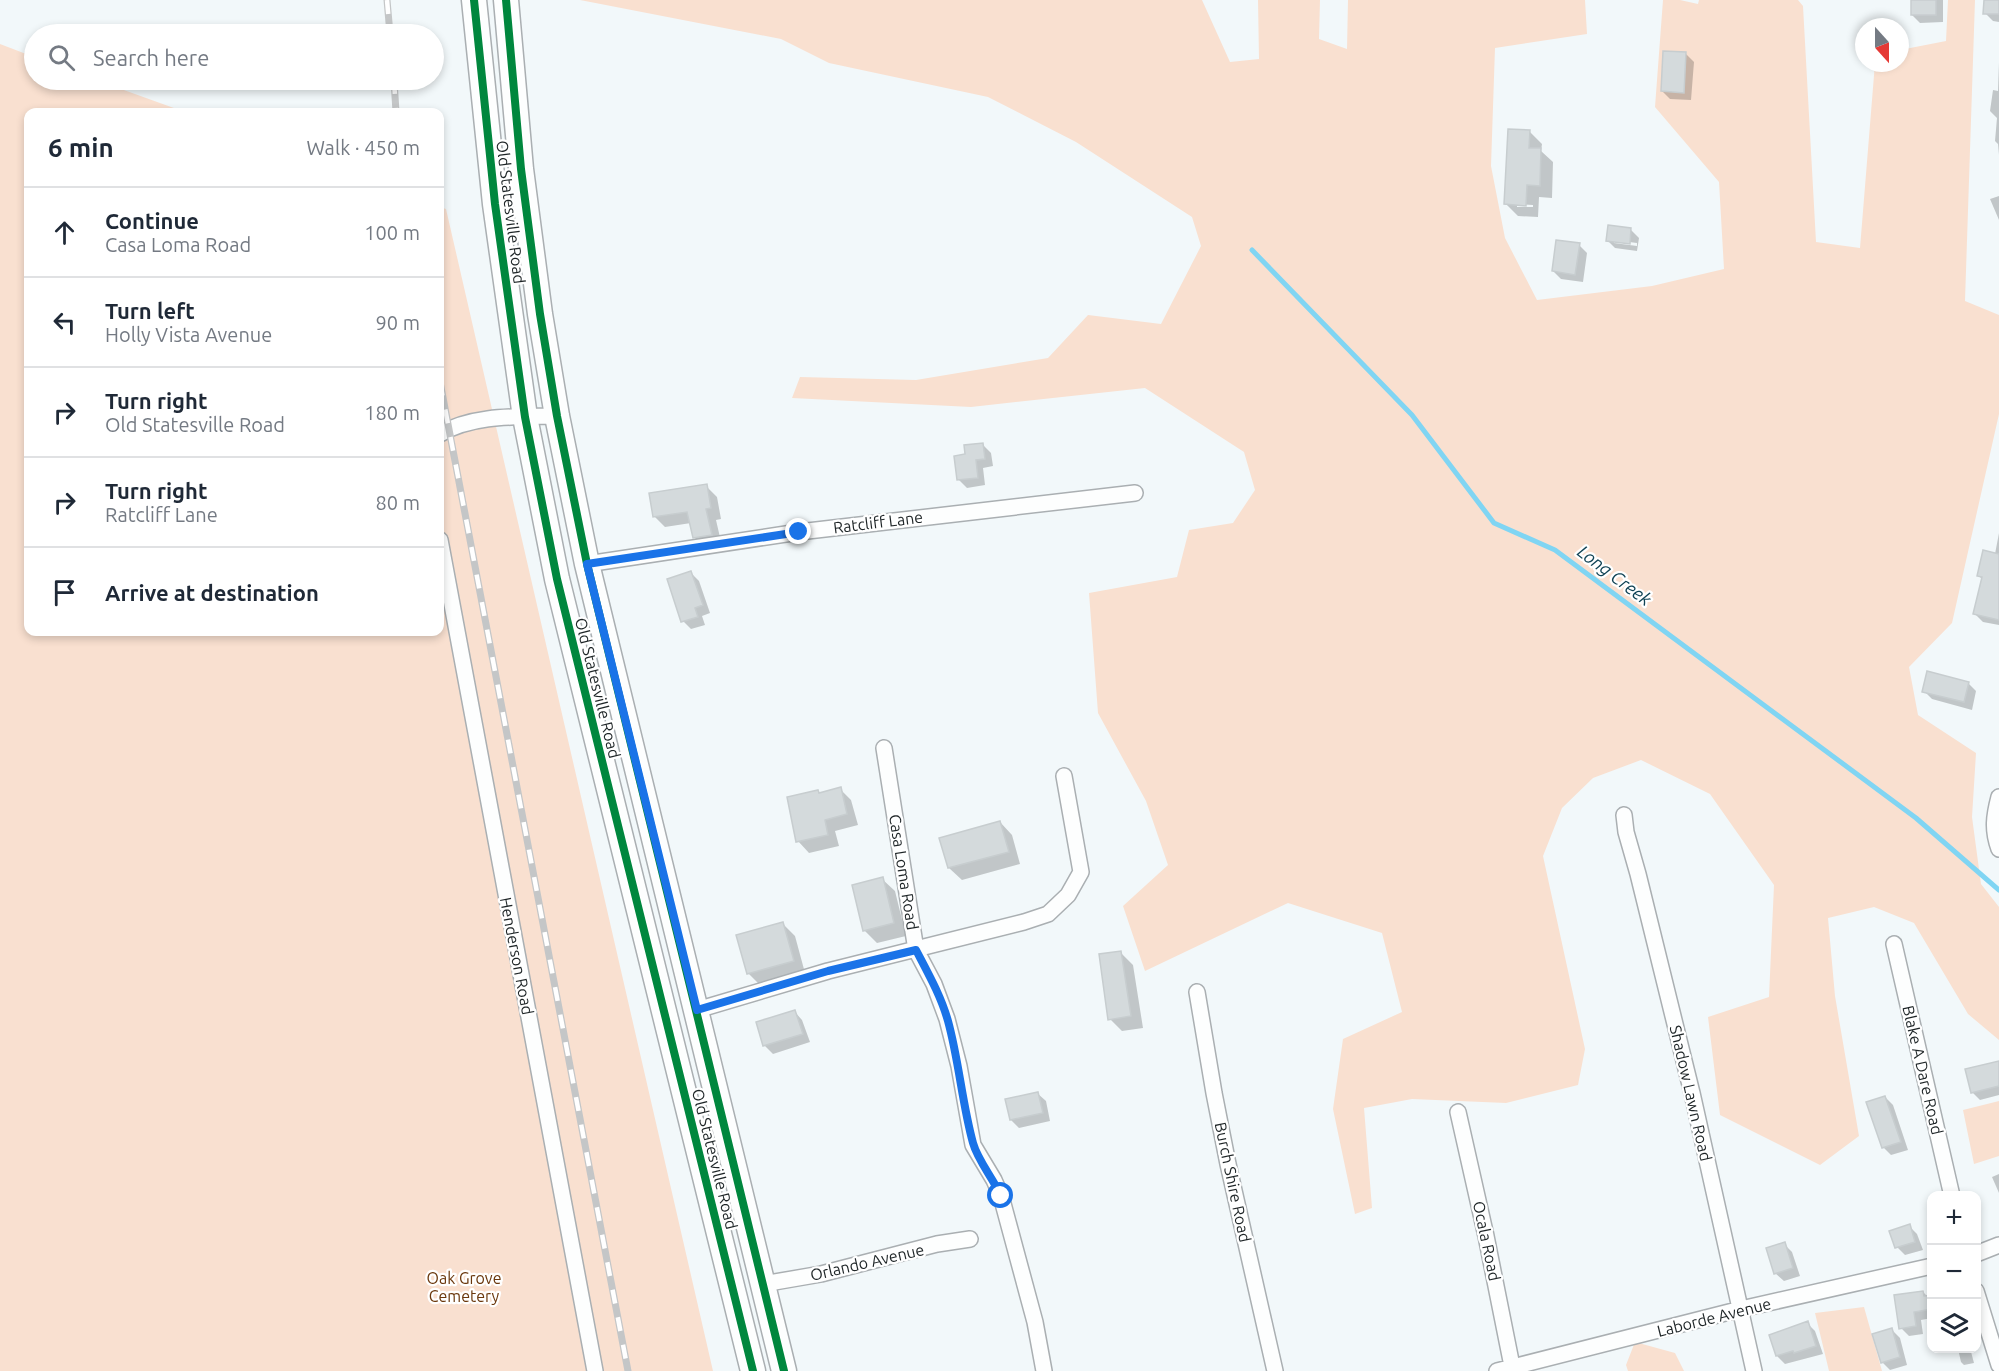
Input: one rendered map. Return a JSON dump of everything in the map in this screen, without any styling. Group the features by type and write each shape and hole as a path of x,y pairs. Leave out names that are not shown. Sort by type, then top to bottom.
{"main road":[{"name":"Old Statesville Road","path":"474,0 495,204 525,417 560,590 753,1371"},
{"name":"Old Statesville Road","path":"506,0 523,180 540,314 557,416 587,564 784,1371"}],"street":[{"path":"444,432 473,422 497,418 557,416"},
{"name":"Ratcliff Lane","path":"587,564 799,532 1135,493"},
{"name":"Henderson Road","path":"444,561 595,1371"},
{"name":"Casa Loma Road","path":"884,748 916,950 934,984 947,1019 973,1145 1001,1196 1035,1322 1044,1371"},
{"path":"697,1010 828,971 1048,914 1068,895 1081,872 1064,776"},
{"path":"1999,797 1994,814 1994,829 1999,849"},
{"name":"Shadow Lawn Road","path":"1624,815 1626,832 1662,969 1754,1371"},
{"name":"Blake A Dare Road","path":"1894,945 1951,1191"},
{"name":"Burch Shire Road","path":"1197,992 1228,1164 1275,1371"},
{"name":"Ocala Road","path":"1458,1112 1486,1236 1507,1370"},
{"name":"Orlando Avenue","path":"763,1284 821,1274 938,1244 970,1239"},
{"path":"1981,1252 1999,1245"},
{"name":"Laborde Avenue","path":"1507,1370 1741,1309 1927,1267"},
{"path":"1979,1299 1999,1365"}],"green space":[{"path":"580,0 1202,0 1230,62 1259,59 1258,0 1320,0 1319,39 1347,49 1348,0 1585,0 1587,34 1495,48 1491,166 1505,238 1537,300 1652,286 1724,269 1719,182 1655,107 1663,0 1680,0 1698,4 1699,0 1798,0 1803,6 1816,242 1860,248 1874,72 1909,72 1909,48 1946,41 1948,0 1975,0 1965,301 1999,315 1999,414 1952,623 1909,667 1918,715 1976,753 1972,817 1981,884 1999,907 1999,1040 1968,1014 1914,923 1874,907 1828,918 1835,996 1859,1136 1820,1165 1720,1115 1708,1017 1769,997 1774,885 1710,794 1641,760 1593,778 1562,808 1543,856 1585,1049 1578,1085 1506,1103 1412,1099 1364,1108 1372,1208 1355,1214 1333,1109 1343,1039 1402,1012 1382,933 1288,903 1145,971 1123,906 1168,865 1146,801 1098,713 1089,593 1177,577 1189,530 1233,523 1255,490 1244,452 1145,388 971,407 792,398 800,377 916,380 1048,358 1088,315 1161,324 1201,246 1192,217 1076,142 988,97 829,63 781,39"},
{"name":"Oak Grove Cemetery","path":"0,44 24,53 24,90 124,90 174,108 24,108 24,636 444,636 444,208 446,209 713,1371 0,1371"},
{"path":"1999,1101 1999,1156 1974,1164 1963,1110"},
{"path":"1864,1307 1882,1371 1829,1371 1815,1313"},
{"path":"1635,1342 1675,1353 1684,1371 1628,1371 1626,1365"}],"building":[{"path":"1911,0 1936,0 1936,15 1911,15"},
{"path":"1984,0 1999,0 1999,14 1983,14"},
{"path":"1663,51 1686,52 1684,93 1661,91"},
{"path":"1508,129 1530,130 1529,148 1541,148 1540,186 1527,185 1526,206 1504,204"},
{"path":"1608,225 1631,228 1630,244 1606,241"},
{"path":"1556,240 1580,243 1575,275 1552,271"},
{"path":"983,443 985,459 976,460 978,478 957,480 954,456 965,454 964,445"},
{"path":"707,484 711,508 706,509 712,535 693,538 687,512 653,517 649,493"},
{"path":"1983,550 1999,554 1999,620 1973,614 1982,577 1977,576"},
{"path":"691,571 703,605 695,608 698,617 681,622 667,579"},
{"path":"1927,671 1969,682 1964,702 1922,692"},
{"path":"841,787 847,814 825,820 828,835 796,842 787,797 818,790 819,793"},
{"path":"1000,821 1009,852 948,868 939,838"},
{"path":"883,877 894,923 863,931 852,885"},
{"path":"783,922 794,961 747,974 736,935"},
{"path":"1121,951 1131,1016 1108,1020 1099,954"},
{"path":"795,1010 803,1034 763,1046 756,1022"},
{"path":"1999,1061 1999,1086 1971,1093 1965,1069"},
{"path":"1038,1092 1043,1113 1010,1120 1005,1099"},
{"path":"1885,1096 1901,1142 1882,1148 1866,1102"},
{"path":"1910,1224 1915,1242 1895,1248 1889,1231"},
{"path":"1785,1242 1793,1268 1774,1274 1766,1248"},
{"path":"1923,1291 1924,1296 1927,1296 1927,1310 1914,1312 1916,1326 1899,1329 1894,1295"},
{"path":"1808,1321 1816,1346 1776,1356 1769,1335"},
{"path":"1892,1328 1900,1357 1881,1363 1872,1334"}],"waterway":[{"name":"Long Creek","path":"1252,250 1412,415 1494,523 1555,550 1916,818 1999,890"}],"railway":[{"path":"387,0 389,24"},
{"path":"395,90 396,108"},
{"path":"444,403 628,1371"}],"cycle path":[{"path":"474,0 495,204 525,417 557,579 753,1371"},
{"path":"506,0 521,169 540,314 557,416 587,564 784,1371"}],"route":[{"path":"799,532 587,564 697,1010 828,971 916,950 934,984 947,1019 973,1145 1001,1196"}]}
